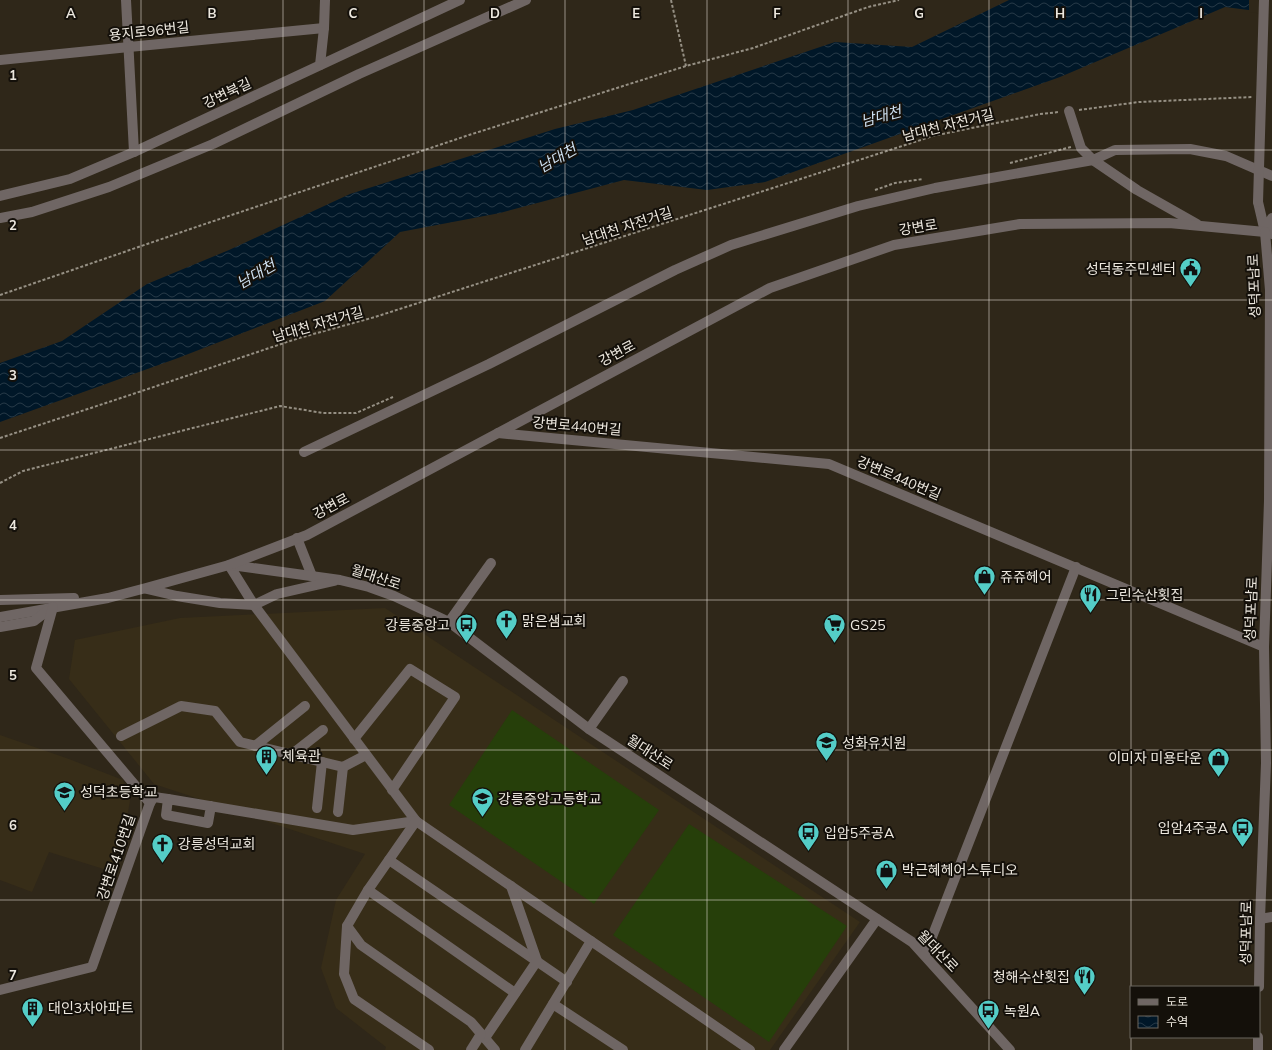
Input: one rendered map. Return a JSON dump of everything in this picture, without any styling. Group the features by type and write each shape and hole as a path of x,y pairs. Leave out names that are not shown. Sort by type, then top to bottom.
{"street":[{"path":"126,0 134,152"},
{"path":"320,65 325,0"},
{"name":"강변북길","path":"0,196 70,179 134,152 460,0"},
{"path":"0,218 32,212 109,187 213,144 359,74 526,0"},
{"name":"성덕포남로","path":"1259,986 1266,763 1264,647 1270,501 1269,233 1258,202 1264,0"},
{"name":"용지로96번길","path":"0,60 324,28"},
{"path":"1068,111 1081,148 1093,160 1137,190 1200,226"},
{"path":"304,452 489,364 675,270 731,245 858,206 936,188 1093,160 1115,150 1190,149 1226,156 1272,176"},
{"path":"1269,233 1272,218"},
{"name":"강변로","path":"0,616 108,598 146,588 229,565 307,535 770,288 894,245 1020,224 1169,223 1269,233"},
{"name":"강변로440번길","path":"498,433 829,464 1264,647"},
{"path":"297,538 312,576"},
{"path":"449,622 491,563"},
{"path":"229,565 254,605 416,821 750,1050"},
{"name":"월대산로","path":"229,565 340,580 369,587 394,596 449,622 589,729 912,942 1010,1050"},
{"path":"924,955 1076,567"},
{"path":"146,588 177,596 220,604 254,605 277,594 340,580"},
{"path":"0,600 108,598"},
{"path":"0,627 34,621 53,607"},
{"name":"강변로410번길","path":"0,990 92,967 150,803 36,668 53,607"},
{"path":"354,739 410,669 455,697 392,790"},
{"path":"589,729 623,681"},
{"path":"120,736 181,706 215,711 240,742 255,746 343,767 366,755"},
{"path":"255,746 305,706"},
{"path":"291,755 323,730"},
{"path":"317,808 322,762"},
{"path":"338,812 343,767"},
{"path":"150,803 154,797 353,830 416,821"},
{"path":"168,799 166,814 208,823 211,806"},
{"path":"416,821 368,890 347,926 344,974 354,999 430,1050"},
{"path":"389,860 567,982"},
{"path":"511,886 537,960"},
{"path":"368,890 515,993"},
{"path":"1260,919 1272,917"},
{"path":"784,1050 877,919"},
{"path":"347,926 361,945 471,1022 495,1050"},
{"path":"525,1050 591,941"},
{"path":"471,1050 515,993 537,960"},
{"path":"553,1004 623,1050"},
{"path":"1258,1038 1258,1050"}],"path":[{"path":"671,0 686,66"},
{"path":"0,296 202,225 454,140 686,66 753,48 868,7 898,0"},
{"name":"남대천 자전거길","path":"0,438 299,338 376,317 933,136 1040,114 1140,102 1251,96 1258,97"},
{"path":"1003,165 1074,147 1081,148"},
{"path":"868,192 896,183 924,179"},
{"path":"0,483 23,471 280,406 323,412 356,413 400,394"}],"shaded area":[{"name":"강릉중앙고등학교","path":"385,608 860,922 770,1050 385,1050 386,1047 336,1008 321,968 336,900 365,854 154,784 69,679 75,640 180,618"},
{"name":"성덕초등학교","path":"0,735 123,780 130,801 126,823 110,871 49,852 32,892 0,880"}],"green space":[{"path":"512,710 659,810 594,904 449,805"},
{"path":"689,824 847,926 769,1042 613,935"}],"water":[{"name":"남대천","path":"1009,0 1272,0 1272,13 1225,7 1060,77 765,182 707,190 624,180 500,213 400,232 325,301 178,358 0,422 0,363 62,341 147,284 229,250 350,194 555,129 633,110 835,42 912,47"}],"pier":[{"path":"1249,0 1272,0 1272,15 1249,12"}],"place":[{"name":"성덕동주민센터","path":"1191,288"},
{"name":"쥬쥬헤어","path":"984,596"},
{"name":"그린수산횟집","path":"1090,614"},
{"name":"맑은샘교회","path":"507,640"},
{"name":"강릉중앙고","path":"466,644"},
{"name":"GS25","path":"834,644"},
{"name":"성화유치원","path":"826,762"},
{"name":"체육관","path":"267,776"},
{"name":"이미자 미용타운","path":"1218,778"},
{"name":"성덕초등학교","path":"64,812"},
{"name":"강릉중앙고등학교","path":"482,818"},
{"name":"입암4주공A","path":"1243,848"},
{"name":"입암5주공A","path":"808,852"},
{"name":"강릉성덕교회","path":"162,864"},
{"name":"박근혜헤어스튜디오","path":"887,890"},
{"name":"청해수산횟집","path":"1085,996"},
{"name":"대인3차아파트","path":"33,1028"},
{"name":"녹원A","path":"989,1030"}]}
